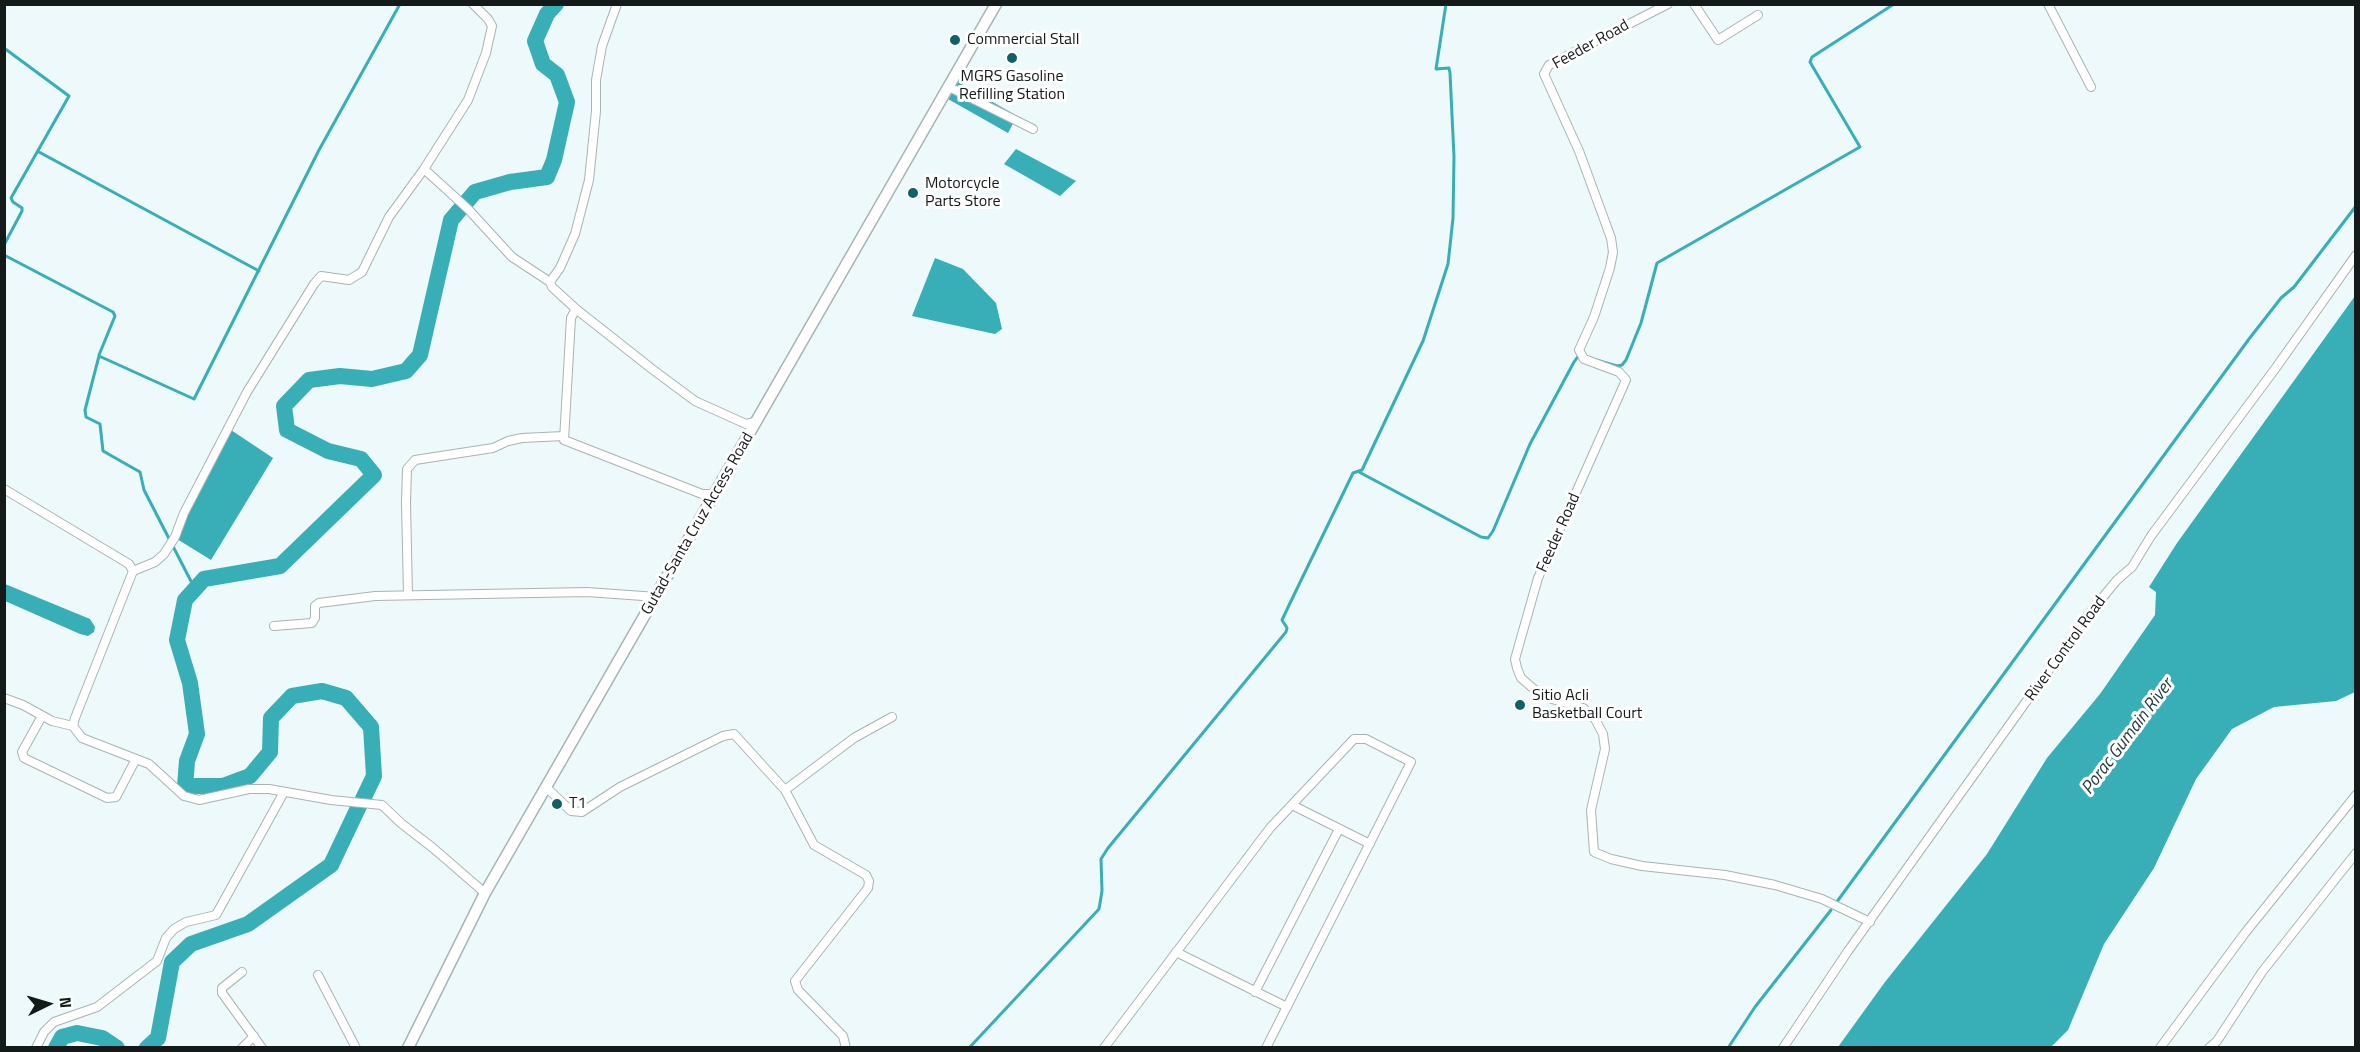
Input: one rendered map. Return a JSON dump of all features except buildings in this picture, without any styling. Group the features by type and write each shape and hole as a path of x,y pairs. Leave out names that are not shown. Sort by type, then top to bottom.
{"main road":[{"name":"Gutad-Santa Cruz Access Road","path":"408,1047 485,893 996,4"}],"street":[{"path":"73,726 83,693 133,571 154,562 164,554 175,537 184,513 247,392 314,284 321,276 349,280 362,272 389,217 426,171 468,100 486,52 492,26 474,4"},
{"path":"550,282 561,268 575,234 589,180 596,111 596,80 602,46 617,4"},
{"name":"Feeder Road","path":"1668,4 1549,64 1544,74 1579,151 1611,238 1613,252 1594,317 1579,350 1584,359 1619,372 1626,380 1538,578 1515,659 1521,678 1535,690 1551,699 1583,708 1595,719 1603,734 1605,749 1591,810 1594,852 1611,859 1642,866 1725,875 1775,885 1822,899 1870,922"},
{"path":"1694,4 1718,40 1758,15"},
{"path":"2048,4 2091,87"},
{"path":"949,87 1034,129"},
{"path":"426,171 468,209 512,257 550,282 552,287 576,309 695,401 746,424 758,421"},
{"name":"River Control Road","path":"1782,1047 2088,615 2117,580 2132,567 2151,536 2275,369 2355,255"},
{"path":"576,309 572,318 564,440 702,494 716,494"},
{"path":"408,595 405,550 407,469 415,460 493,448 522,438 564,436"},
{"path":"4,489 129,564 133,571"},
{"path":"274,626 312,623 315,618 315,606 319,603 375,596 587,592 657,597"},
{"path":"4,698 23,705 52,721 73,726 82,738 149,764 184,796 200,800 249,789 382,805 485,893"},
{"path":"42,716 23,749 22,755 107,798 116,797 136,759"},
{"path":"785,790 854,738 892,717"},
{"path":"547,788 571,811 582,812 630,782 723,736 734,734 785,790 814,845 866,875 869,881 868,888 795,981 798,990 843,1036 846,1047"},
{"path":"1106,1046 1253,849 1354,739 1366,739 1411,762 1266,1047"},
{"path":"36,1047 44,1032 54,1022 97,1006 157,961 166,938 174,929 186,922 216,915 284,792"},
{"path":"2160,1047 2245,933 2355,795"},
{"path":"1292,805 1370,844"},
{"path":"1256,992 1339,829"},
{"path":"2209,1047 2217,1041 2262,972 2355,853"},
{"path":"1176,952 1287,1007"},
{"path":"242,972 222,988 222,993 262,1047"},
{"path":"318,975 356,1047"},
{"path":"242,1047 254,1036"}],"water":[{"path":"958,82 1017,116 1008,133 948,99"},
{"path":"1016,149 1076,181 1060,196 1004,164"},
{"path":"935,258 963,269 996,303 1002,329 995,334 912,316"},
{"name":"Porac Gumain River","path":"2355,296 2355,692 2336,701 2274,707 2232,729 2196,779 2154,868 2104,944 2068,1030 2051,1047 1838,1047 1885,982 1987,854 2047,758 2100,694 2155,615 2156,592 2149,587 2177,543"},
{"path":"231,430 273,458 211,560 177,539 186,515"},
{"path":"5,584 90,619 95,627 94,632 88,636 80,634 5,601"}],"waterway":[{"path":"195,589 144,490 140,472 103,451 100,424 86,417 85,410 99,356 194,399 319,150 400,4"},
{"path":"363,799 374,776 371,727 346,698 322,691 292,696 271,718 270,752 250,776 223,786 185,786 187,761 197,734 190,683 177,640 185,600 204,579 280,566 374,475 361,459 328,451 287,430 284,406 309,380 340,376 372,379 406,371 420,355 451,220 475,192 510,182 547,177 554,160 567,102 557,75 543,64 535,41 547,14 556,4"},
{"path":"969,1048 1099,909 1102,891 1101,859 1108,848 1286,632 1287,628 1282,620 1353,473 1362,470 1423,341 1448,264 1453,218 1454,157 1450,73 1449,68 1436,69 1446,4"},
{"path":"1359,472 1481,537 1488,538 1530,444 1579,355 1617,366 1622,365 1626,360 1641,323 1657,263 1860,147 1810,62 1812,57 1894,4"},
{"path":"4,48 69,96 11,198 22,208 22,211 4,245"},
{"path":"39,152 259,271"},
{"path":"1836,903 2249,339 2281,298 2294,287 2356,206"},
{"path":"4,255 113,312 115,316 99,355"},
{"path":"147,1048 158,1038 172,962 191,944 248,924 331,865 359,806"},
{"path":"1728,1048 1755,1007 1831,910"},
{"path":"56,1048 62,1037 77,1033 102,1038 117,1048"}],"place":[{"name":"Commercial Stall","path":"955,40"},
{"name":"MGRS Gasoline Refilling Station","path":"1012,58"},
{"name":"Motorcycle Parts Store","path":"913,193"},
{"name":"Sitio Acli Basketball Court","path":"1520,705"},
{"name":"T1","path":"557,804"}]}
